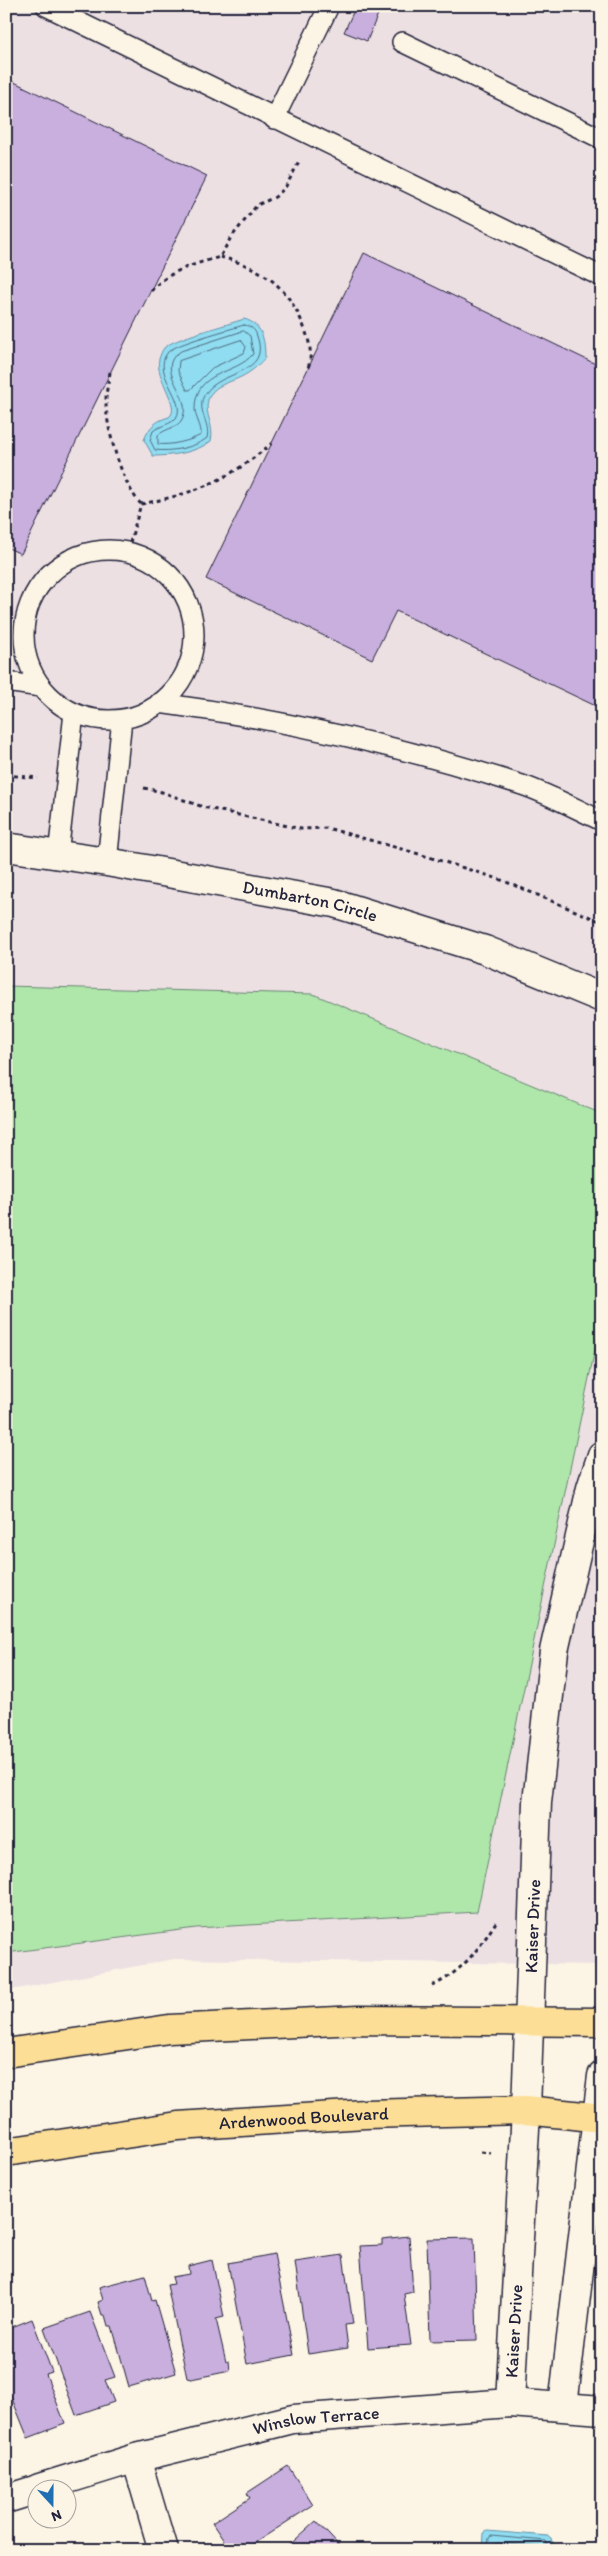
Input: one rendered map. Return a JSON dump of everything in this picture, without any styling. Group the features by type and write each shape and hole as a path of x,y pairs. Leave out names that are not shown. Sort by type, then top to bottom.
{"main road":[{"path":"6,2053 169,2029 358,2020 602,2022"},
{"name":"Ardenwood Boulevard","path":"6,2152 178,2126 365,2114 526,2110 599,2118"}],"street":[{"name":"Dumbarton Circle","path":"6,847 108,862 334,903 485,950 602,998"},
{"name":"Kaiser Drive","path":"510,2403 526,2110 537,1802 554,1651 591,1488 602,1455"},
{"path":"563,2406 599,2118 602,2076"},
{"name":"Winslow Terrace","path":"73,2478 136,2458 293,2419 510,2403 602,2410"},
{"path":"136,2458 163,2550"},
{"name":"Winslow Terrace","path":"6,2499 28,2492"}],"lane":[{"path":"46,6 274,119 602,277"},
{"path":"274,119 328,7"},
{"path":"402,42 602,139"},
{"path":"97,551 127,553 141,557 160,568 176,583 187,602 193,624 193,646 188,667 176,687 160,703 142,714 122,719 98,720 74,713 57,703 41,687 30,668 24,647 24,625 29,603 41,584 56,568 76,557 97,551"},
{"path":"6,682 41,687"},
{"path":"160,703 223,711 360,739 523,786 602,821"},
{"path":"58,854 74,713"},
{"path":"108,862 122,719"}],"path":[{"path":"220,257 230,239 257,205 275,197 285,188 311,136"},
{"path":"151,291 158,283 181,268 220,257 240,262 282,288 297,309 310,343 308,368"},
{"path":"110,372 106,399 111,430 117,455 130,488 141,504"},
{"path":"141,504 167,499 221,480 246,465 272,442"},
{"path":"127,553 141,504"},
{"path":"6,774 43,778"},
{"path":"136,786 162,792 203,807 301,829 327,828 418,854 500,880 602,922"},
{"path":"424,1990 449,1978 473,1957 503,1911"}],"shaded area":[{"path":"6,6 602,6 602,1965 174,1959 6,1991"}],"green space":[{"path":"6,986 313,994 602,1114 602,1316 477,1912 196,1928 6,1953"}],"water":[{"path":"244,319 255,325 262,334 265,358 248,373 222,385 210,395 207,411 212,430 211,441 191,451 153,456 144,440 146,435 153,425 169,417 172,412 170,399 160,374 159,359 163,349 177,340"},
{"path":"487,2531 548,2536 552,2539 555,2550 483,2550 484,2533"}],"building":[{"path":"356,6 378,14 367,41 344,32"},
{"path":"6,78 207,176 21,554 6,547"},
{"path":"364,253 602,367 602,709 396,611 372,659 206,579"},
{"path":"409,2236 413,2292 404,2294 411,2345 368,2348 360,2246 382,2245 382,2239"},
{"path":"474,2238 477,2340 430,2341 427,2239"},
{"path":"274,2254 294,2355 247,2364 228,2263"},
{"path":"343,2255 353,2324 345,2325 348,2348 308,2354 295,2262"},
{"path":"212,2260 224,2317 216,2319 226,2362 229,2361 230,2371 191,2379 187,2378 167,2285 174,2284 172,2277 189,2274 188,2266"},
{"path":"145,2275 152,2301 155,2300 176,2373 129,2387 112,2326 108,2326 98,2302 103,2300 99,2287"},
{"path":"90,2312 115,2377 105,2380 114,2402 76,2415 44,2328"},
{"path":"32,2319 52,2372 46,2374 65,2424 28,2438 6,2384 6,2339 10,2337 7,2329"},
{"path":"288,2466 313,2505 244,2550 230,2550 212,2523 250,2498 247,2493"},
{"path":"316,2521 343,2550 284,2550"}]}
